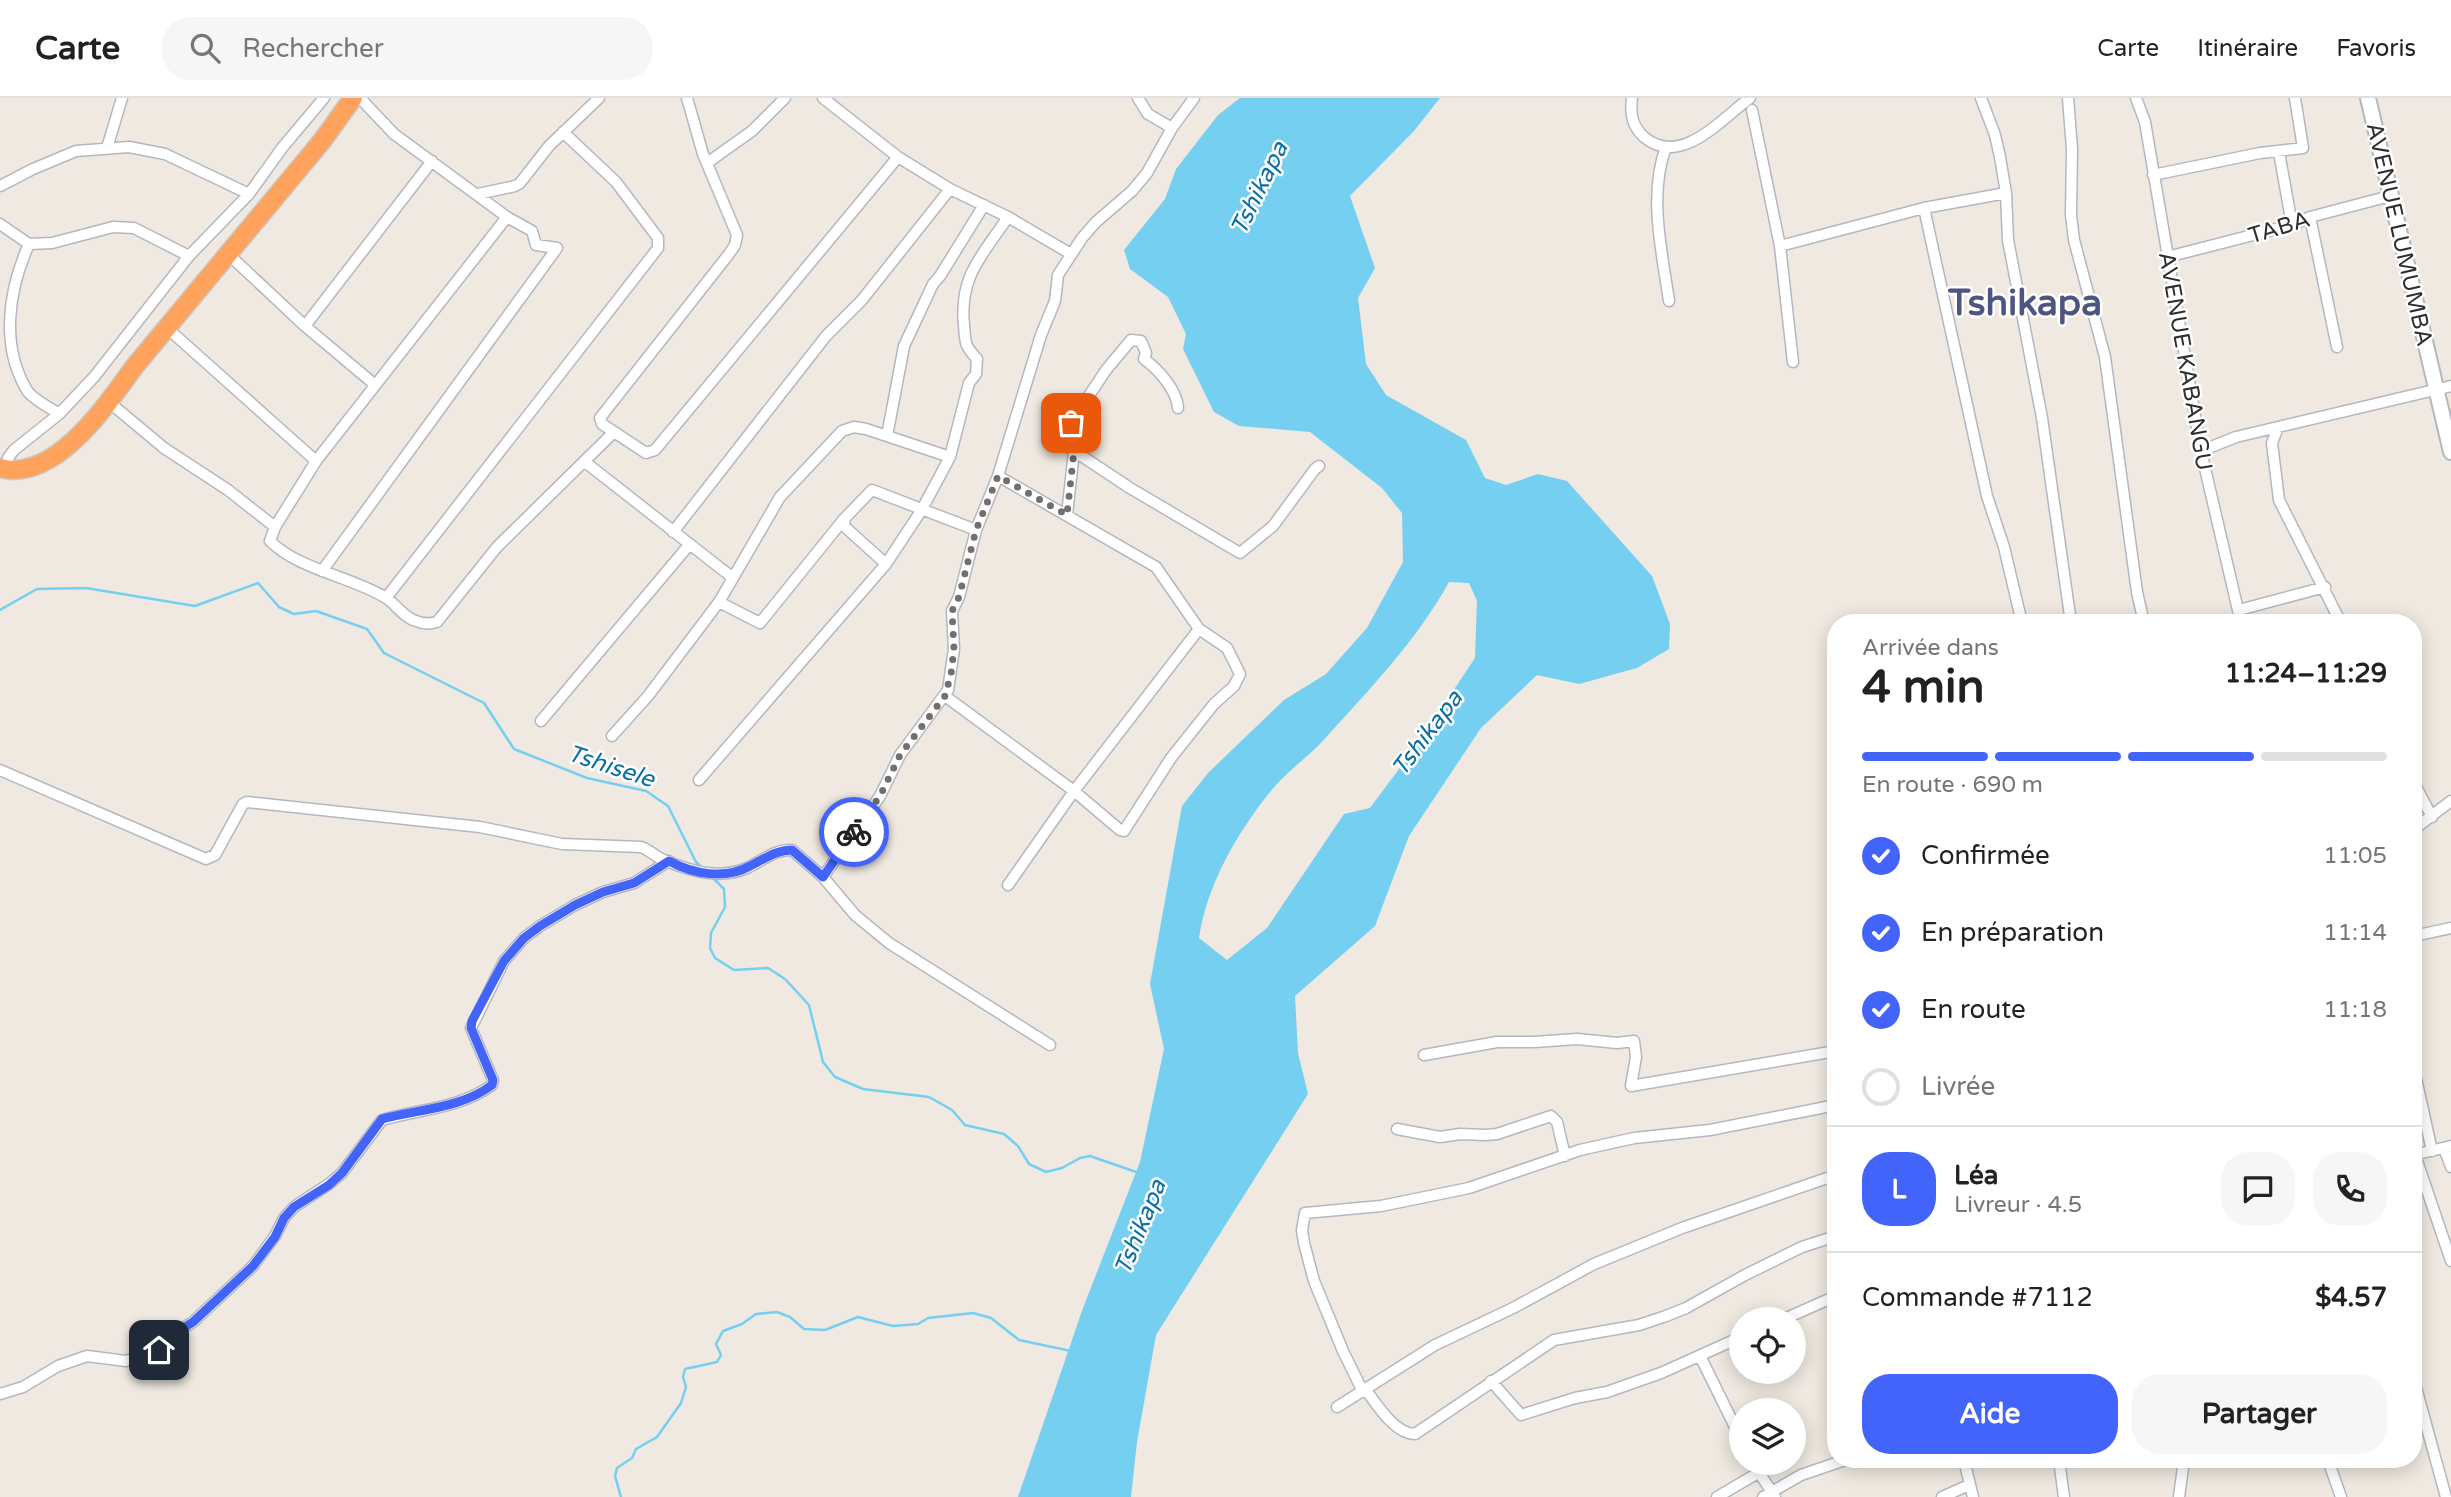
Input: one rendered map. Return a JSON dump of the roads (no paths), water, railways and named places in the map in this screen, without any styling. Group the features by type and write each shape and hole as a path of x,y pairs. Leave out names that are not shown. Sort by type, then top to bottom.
{"highway":[{"path":"4,469 41,464 60,454 109,402 166,327 322,141 353,98"}],"main road":[{"name":"AVENUE LUMUMBA","path":"2368,98 2451,452"}],"street":[{"path":"107,148 122,98"},
{"path":"4,469 14,450 59,414 94,377 189,256 249,194 282,148 324,98"},
{"path":"322,571 558,248 536,245 532,231 507,217 387,128 360,98"},
{"path":"478,194 520,183 549,146 599,98"},
{"path":"687,98 707,163 737,235 735,245 600,418 602,424 613,433 643,453 655,450 898,157"},
{"path":"707,163 752,131 785,98"},
{"path":"823,98 898,157 950,189 1007,217 1071,254"},
{"path":"1138,98 1149,114 1172,128"},
{"path":"823,877 880,796 900,755 945,696 954,649 952,611 959,597 976,530 998,476 1037,347 1055,301 1058,275 1096,222 1132,191 1147,173 1172,128 1194,98"},
{"path":"1632,98 1630,110 1634,127 1647,139 1666,147 1682,147 1697,139 1750,98"},
{"path":"1981,98 1995,135 2006,193 2008,240 2042,418 2070,614"},
{"path":"2068,98 2074,240 2105,357 2142,614"},
{"name":"AVENUE KABANGU","path":"2137,98 2145,122 2201,451 2240,614"},
{"path":"2153,174 2260,153 2303,148 2295,98"},
{"path":"1752,110 1780,246 1793,362"},
{"path":"386,597 658,248 658,238 616,182 563,132"},
{"path":"0,186 76,151 129,147 165,154 249,194"},
{"path":"1666,147 1660,164 1657,211 1669,301"},
{"path":"2279,152 2292,225"},
{"path":"305,326 432,161"},
{"path":"673,531 826,336 862,300 950,189"},
{"path":"1780,246 1924,208 2006,193"},
{"name":"TABA","path":"2167,257 2292,225 2310,217 2390,195"},
{"path":"887,436 904,346 933,284 984,205"},
{"path":"1924,208 1987,496 2004,547 2020,614"},
{"path":"507,217 316,461 275,527 270,541 322,571 386,597 413,621 429,624 437,622 497,547 613,433"},
{"path":"699,780 886,564 921,511 950,457 969,383 976,374 977,359 966,347 962,304 964,290 971,272 1007,217"},
{"path":"2310,217 2337,347"},
{"path":"0,224 29,244 52,243 113,227 134,228 189,256"},
{"path":"29,244 8,298 2,333 13,369 28,392 59,414"},
{"path":"227,253 305,326 374,384"},
{"path":"166,327 316,461"},
{"path":"1178,408 1177,398 1156,367 1144,359 1146,353 1141,341 1131,340 1107,370 1059,441 1130,488 1240,553 1273,526 1314,469 1319,466"},
{"path":"2201,451 2236,437 2451,386"},
{"path":"109,402 164,448 228,490 275,527"},
{"path":"612,736 648,696 719,602 780,498 842,431 854,427 950,457"},
{"path":"2278,427 2272,443 2280,500 2337,614"},
{"path":"1067,515 1074,451"},
{"path":"585,462 733,578"},
{"path":"945,696 1074,791 1120,830 1126,829 1171,758 1214,704 1234,686 1240,674 1227,648 1199,629 1156,567 998,476"},
{"path":"719,602 760,622 844,519 872,490 976,530"},
{"path":"844,519 845,527 886,564"},
{"path":"541,721 689,545"},
{"path":"2239,610 2325,587"},
{"path":"1008,885 1074,791 1199,629"},
{"path":"0,770 206,859 215,855 243,804 247,802 480,827 562,844 641,847 651,850 662,860 700,873 734,872 772,854 792,850 823,877 855,915 889,943 1050,1045"},
{"path":"2422,798 2432,817"},
{"path":"2422,824 2451,801"},
{"path":"0,1394 23,1387 58,1366 87,1356 126,1361 159,1350 253,1266 275,1237 284,1218 294,1207 329,1185 342,1173 382,1119 440,1109 469,1098 492,1085 493,1080 471,1028 504,961 524,938 540,926 603,892 634,883 669,861"},
{"path":"2422,934 2451,928"},
{"path":"1424,1055 1497,1042 1577,1039 1617,1043 1634,1041 1636,1057 1631,1086 1827,1053"},
{"path":"2422,1106 2432,1151"},
{"path":"1827,1107 1710,1130 1634,1138 1580,1150 1469,1188 1381,1206 1305,1213 1302,1230 1314,1281 1343,1351 1364,1391 1383,1412 1412,1435 1554,1340 1639,1325 1666,1316 1802,1247 1827,1239"},
{"path":"1397,1129 1440,1137 1460,1134 1474,1136 1497,1134 1551,1116 1557,1122 1565,1156"},
{"path":"2422,1153 2448,1147 2451,1167"},
{"path":"1337,1407 1436,1345 1513,1308 1594,1264 1682,1228 1827,1178"},
{"path":"2422,1178 2451,1261"},
{"path":"1806,1309 1827,1300"},
{"path":"1491,1381 1521,1415 1575,1398 1607,1392 1729,1343"},
{"path":"1700,1356 1729,1415"},
{"path":"2422,1411 2446,1497"},
{"path":"1759,1475 1769,1495 1801,1475 1827,1466"},
{"path":"1966,1468 1973,1497"},
{"path":"2060,1468 2064,1497"},
{"path":"2179,1497 2183,1468"},
{"path":"2331,1468 2342,1497"},
{"path":"1717,1497 1747,1475"},
{"path":"2440,1479 2451,1475"},
{"path":"1942,1497 1969,1485"}],"water":[{"path":"1240,98 1440,98 1414,131 1350,196 1375,268 1358,298 1366,364 1386,395 1466,440 1485,478 1506,485 1538,474 1567,481 1652,576 1670,624 1669,649 1637,668 1579,684 1537,675 1481,728 1409,836 1375,926 1295,996 1298,1053 1308,1094 1156,1335 1137,1442 1131,1497 1018,1497 1083,1308 1140,1162 1164,1049 1150,984 1182,806 1208,773 1284,700 1326,674 1367,628 1403,562 1402,513 1382,488 1310,432 1239,426 1214,412 1183,349 1186,334 1168,297 1130,269 1124,250 1165,199 1176,169 1218,115","holes":["1449,582 1469,583 1477,601 1475,658 1419,742 1370,808 1344,814 1267,928 1227,960 1199,938 1216,879 1235,842 1276,785 1320,744 1389,666 1421,625"]}],"waterway":[{"name":"Tshisele","path":"0,610 37,589 86,588 195,606 258,583 279,607 294,614 316,611 367,629 384,653 484,703 514,749 587,778 646,791 668,806 696,862 702,868"},
{"name":"Tshisele","path":"712,877 724,889 725,907 711,933 710,948 715,958 734,970 768,968 785,979 809,1005 823,1062 835,1077 863,1089 929,1097 952,1110 965,1125 1004,1134 1018,1146 1029,1164 1046,1172 1090,1156 1139,1173"},
{"path":"621,1497 615,1476 617,1468 632,1458 636,1449 657,1437 681,1403 686,1387 683,1377 685,1369 717,1362 721,1355 716,1344 723,1331 742,1324 756,1314 777,1312 790,1317 804,1329 825,1330 858,1317 893,1326 918,1324 928,1318 973,1313 991,1318 1019,1340 1071,1351"}],"district":[{"name":"Tshikapa","path":"2025,302"}]}
